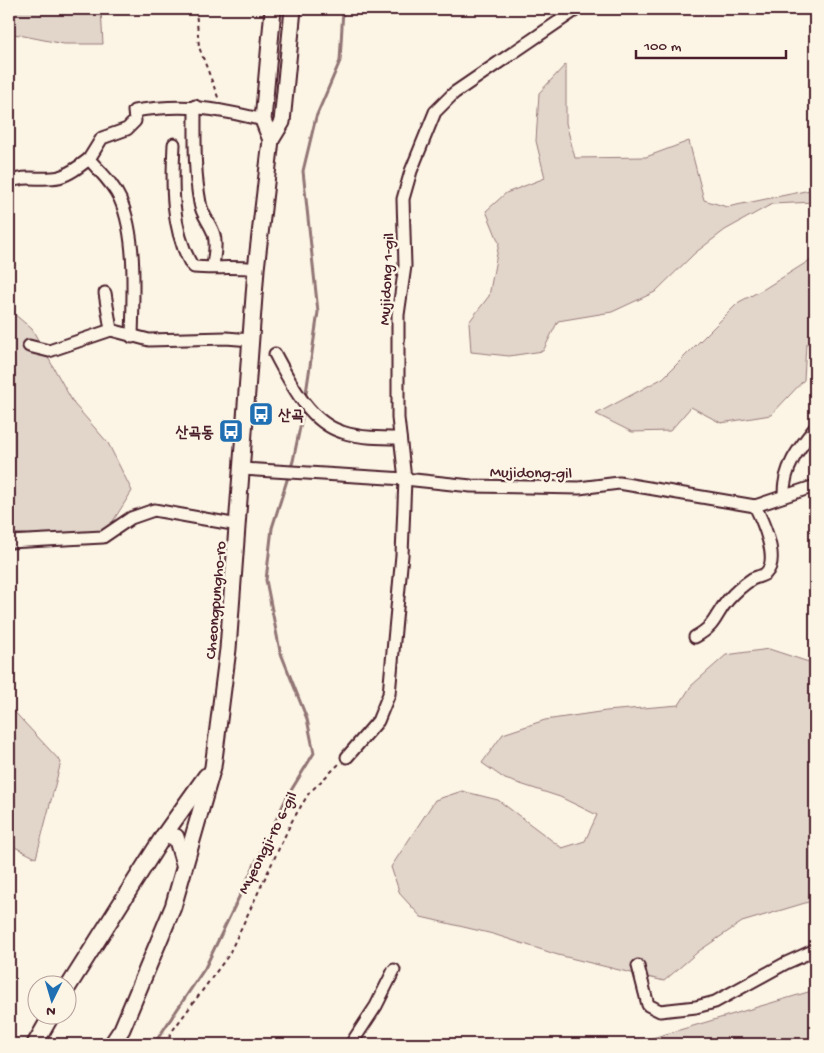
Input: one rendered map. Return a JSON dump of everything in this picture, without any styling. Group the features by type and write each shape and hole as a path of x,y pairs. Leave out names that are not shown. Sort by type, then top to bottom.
{"main road":[{"name":"Cheongpungho-ro","path":"271,140 263,120 273,9"},
{"name":"Cheongpungho-ro","path":"112,1044 122,1029 173,907 213,767 228,649 256,269 271,140 282,122 293,9"},
{"path":"75,976 164,835 213,767"},
{"path":"164,835 176,837 184,865"},
{"path":"35,1044 45,1026"}],"street":[{"name":"Mujidong 1-gil","path":"405,479 400,438 398,315 405,266 403,199 425,133 435,112 454,92 577,9"},
{"path":"9,182 20,178 58,177 74,170 89,159 102,138 128,129 135,121 134,111 164,106 194,106 223,110 263,120"},
{"path":"194,106 194,151 200,203 214,234 213,266"},
{"path":"174,144 175,212 181,240 194,267 213,266 256,269"},
{"path":"89,159 111,183 126,214 132,276 132,337"},
{"path":"105,293 111,330"},
{"path":"28,346 49,351 111,330 149,340 226,338 251,340"},
{"path":"275,354 300,398 328,426 341,432 364,437 400,438"},
{"path":"784,495 784,484 792,459 815,428"},
{"name":"Mujidong-gil","path":"242,470 280,470 491,486 579,488 619,483 755,506"},
{"path":"347,757 378,721 389,694 402,555 405,479"},
{"path":"695,637 714,624 727,601 738,590 752,579 766,573 770,565 768,539 755,506 815,486"},
{"path":"9,542 103,536 130,518 154,510 238,525"},
{"path":"638,966 648,1005 660,1011 715,1002 786,963 815,950"},
{"path":"350,1044 376,1006 394,970"}],"path":[{"path":"196,9 199,48 223,110"},
{"name":"Myeongji-ro 6-gil","path":"165,1044 173,1030 228,956 292,821 309,793 347,757"}],"shaded area":[{"path":"9,9 101,9 103,44 64,44 9,33"},
{"path":"566,64 566,123 575,158 646,157 689,141 704,200 727,207 815,189 815,202 772,204 725,230 695,253 655,292 612,312 558,321 543,351 509,356 471,352 469,322 489,296 499,243 486,211 506,193 545,178 536,141 539,93"},
{"path":"815,257 815,342 806,344 804,380 771,415 721,423 691,407 670,431 632,432 596,414 663,378 739,302 764,289"},
{"path":"13,313 32,329 74,404 108,443 132,491 103,537 9,533 9,315"},
{"path":"769,649 815,664 815,900 742,922 699,951 664,981 558,955 493,934 421,917 400,894 391,867 435,800 462,791 498,800 562,848 585,841 597,815 560,797 505,779 482,763 503,734 545,720 606,711 679,705 691,686 726,655"},
{"path":"9,706 61,762 36,858 9,844"},
{"path":"815,990 815,1044 632,1044"}],"waterway":[{"path":"305,400 318,312 303,171 316,117 340,61 343,9"},
{"path":"154,1044 205,968 287,797 314,753 307,719 280,651 266,580 272,528 293,461 304,408"}],"place":[{"name":"산곡","path":"261,414"},
{"name":"산곡동","path":"231,431"}]}
